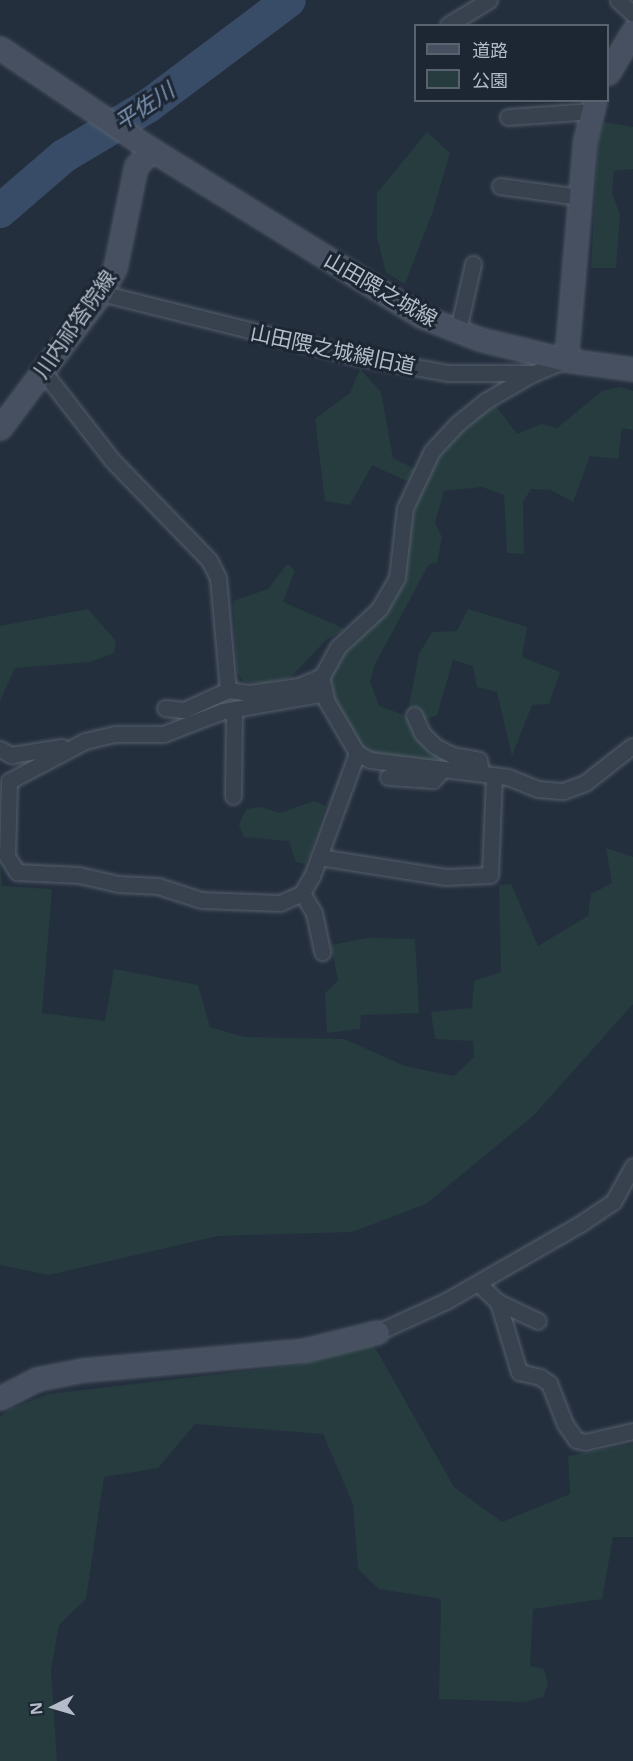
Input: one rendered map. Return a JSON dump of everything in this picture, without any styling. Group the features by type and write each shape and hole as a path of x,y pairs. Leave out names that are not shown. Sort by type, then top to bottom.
{"main road":[{"path":"609,71 633,31"},
{"path":"0,48 152,150"},
{"path":"566,360 579,197 593,106"},
{"name":"川内祁答院線","path":"0,428 101,293 115,268 136,166 152,150"},
{"name":"山田隈之城線","path":"152,150 421,316 458,330 566,360 633,369"},
{"path":"0,1398 38,1379 83,1370 305,1350 378,1332"}],"street":[{"path":"450,24 489,0"},
{"path":"618,0 633,14"},
{"path":"508,117 593,106"},
{"path":"501,186 579,197"},
{"path":"458,330 473,264"},
{"name":"山田隈之城線旧道","path":"101,293 354,356 448,374 534,374 566,360"},
{"path":"42,370 112,460 209,560 218,578 228,690"},
{"path":"165,708 184,710 228,690 249,693 299,686 322,676 338,647 379,609 397,578 405,508 432,451 457,424 487,399 534,374"},
{"path":"322,676 325,693 357,753 370,760 487,774 538,789 563,791 585,783 633,746"},
{"path":"0,749 11,755 115,734 163,734 234,710 325,693"},
{"path":"233,796 234,710"},
{"path":"319,857 445,877 490,875 487,774 479,760 452,755 435,747 422,733 414,714"},
{"path":"85,741 4,781 7,856 17,872 79,875 118,884 158,886 201,900 251,905 280,903 302,893 319,857 357,753"},
{"path":"388,777 433,780 443,769"},
{"path":"302,893 314,913 322,952"},
{"path":"378,1332 478,1283 613,1202 633,1166"},
{"path":"478,1283 498,1302 537,1321"},
{"path":"498,1302 519,1372 549,1383 565,1424 576,1440 585,1442 633,1431"}],"green space":[{"path":"603,122 633,127 633,169 614,171 612,193 620,214 616,268 591,268 598,137"},
{"path":"427,132 450,153 433,211 405,284 386,273 377,237 377,193"},
{"path":"360,369 381,392 393,458 417,470 411,483 372,465 350,505 325,501 315,419 350,393"},
{"path":"620,387 633,391 633,430 622,428 618,459 590,456 573,502 551,490 531,489 523,502 524,554 507,553 504,495 482,487 444,491 435,523 442,537 437,563 429,564 375,664 370,681 379,706 407,716 419,654 432,632 457,631 468,609 527,627 522,657 560,672 549,704 532,705 512,756 497,692 477,687 473,666 453,660 437,715 422,721 447,764 372,756 360,751 331,701 326,677 342,647 383,610 431,461 468,421 496,406 517,434 541,424 557,428 602,391"},
{"path":"287,564 295,570 283,602 345,629 326,640 291,677 263,684 244,682 237,672 233,601 268,589"},
{"path":"88,609 116,641 114,653 90,662 15,668 0,701 0,626"},
{"path":"314,801 326,806 306,864 296,862 289,841 244,837 239,825 246,809 261,807 280,813"},
{"path":"606,848 633,857 633,1004 534,1115 426,1204 352,1232 218,1236 49,1275 0,1265 0,854 2,886 52,889 42,1013 105,1021 114,969 198,985 210,1027 244,1037 344,1039 405,1066 454,1076 474,1057 473,1041 435,1039 431,1012 472,1008 474,981 501,972 499,885 511,884 538,946 588,916 591,894 612,883"},
{"path":"367,938 415,939 419,1013 361,1015 360,1029 327,1033 325,993 338,981 331,945"},
{"path":"373,1344 454,1487 502,1522 570,1494 568,1456 633,1444 633,1537 613,1537 602,1599 533,1609 530,1666 544,1669 548,1684 543,1697 524,1702 439,1699 441,1599 379,1589 358,1569 353,1504 323,1434 195,1424 158,1468 104,1477 86,1599 59,1625 51,1670 57,1761 0,1761 0,1417 10,1409 48,1394 298,1365"}],"waterway":[{"name":"平佐川","path":"0,211 64,156 148,106 289,0"}]}
